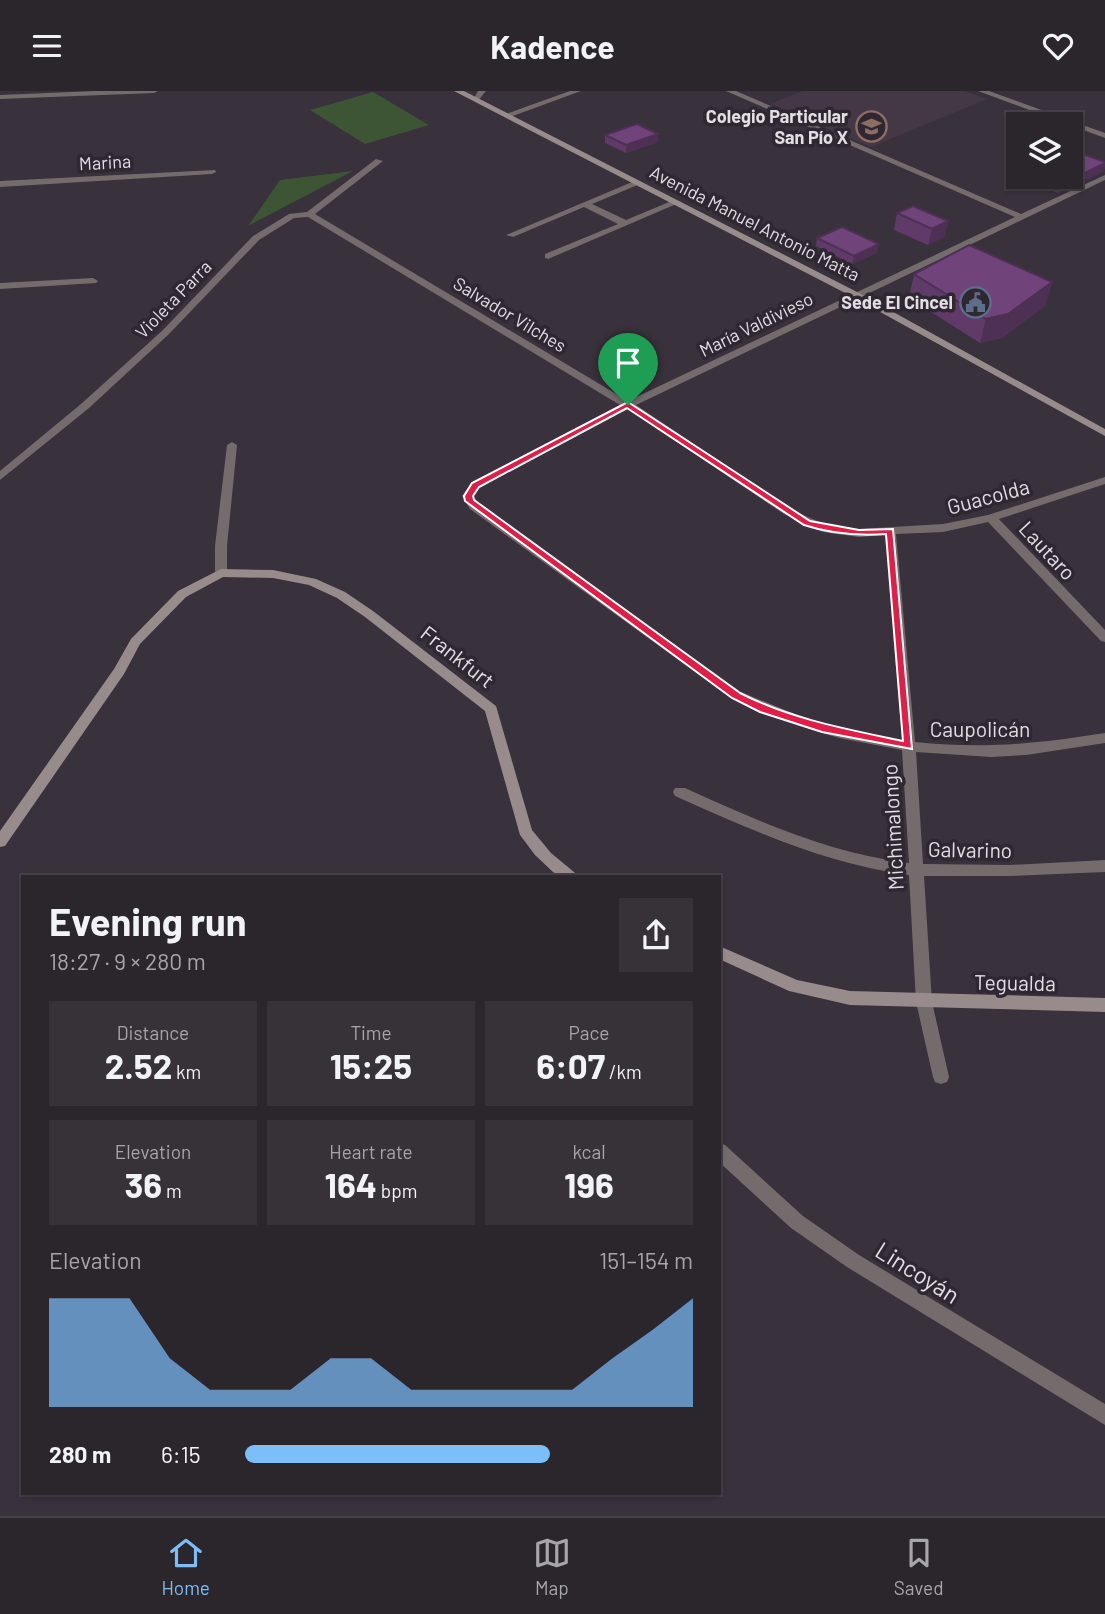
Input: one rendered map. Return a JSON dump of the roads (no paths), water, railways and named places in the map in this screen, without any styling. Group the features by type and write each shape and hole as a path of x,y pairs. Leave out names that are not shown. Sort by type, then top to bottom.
{"main road":[{"name":"Avenida Manuel Antonio Matta","path":"458,91 856,295 1105,433"},
{"name":"Frankfurt","path":"0,842 118,671 135,642 182,594 221,573 273,574 312,582 341,595 464,685 491,709 525,831 535,848 570,875"},
{"path":"721,953 795,986 850,998 924,1002"},
{"name":"Tegualda","path":"924,1002 1105,1005"}],"street":[{"path":"0,97 154,91"},
{"path":"477,100 482,91"},
{"path":"507,115 577,91"},
{"path":"730,91 1022,217"},
{"path":"982,91 1105,136"},
{"name":"Violeta Parra","path":"0,477 85,406 166,332 256,238 292,216 309,214 379,161"},
{"name":"Marina","path":"0,184 212,171"},
{"name":"María Valdivieso","path":"468,496 476,485 628,405 1105,177"},
{"path":"510,236 637,181"},
{"path":"548,256 677,202"},
{"path":"584,204 626,224"},
{"name":"Salvador Vilches","path":"309,214 628,405 807,523 842,531 884,531"},
{"path":"0,286 93,281"},
{"path":"221,573 221,546 232,445"},
{"name":"Guacolda","path":"884,531 943,528 991,518 1105,480"},
{"name":"Caupolicán","path":"468,496 474,507 736,695 764,709 822,728 909,746 974,752 1024,750 1105,738"},
{"name":"Lautaro","path":"991,518 1105,638"},
{"name":"Michimalongo","path":"884,531 909,746 924,1002 941,1077"},
{"name":"Galvarino","path":"680,792 812,849 852,860 915,869 1013,871 1105,866"},
{"name":"Lincoyán","path":"721,1153 797,1222 853,1261 1105,1415"}],"place":[{"name":"Colegio Particular San Pío X","path":"871,126"},
{"name":"Sede El Cincel","path":"976,302"}]}
